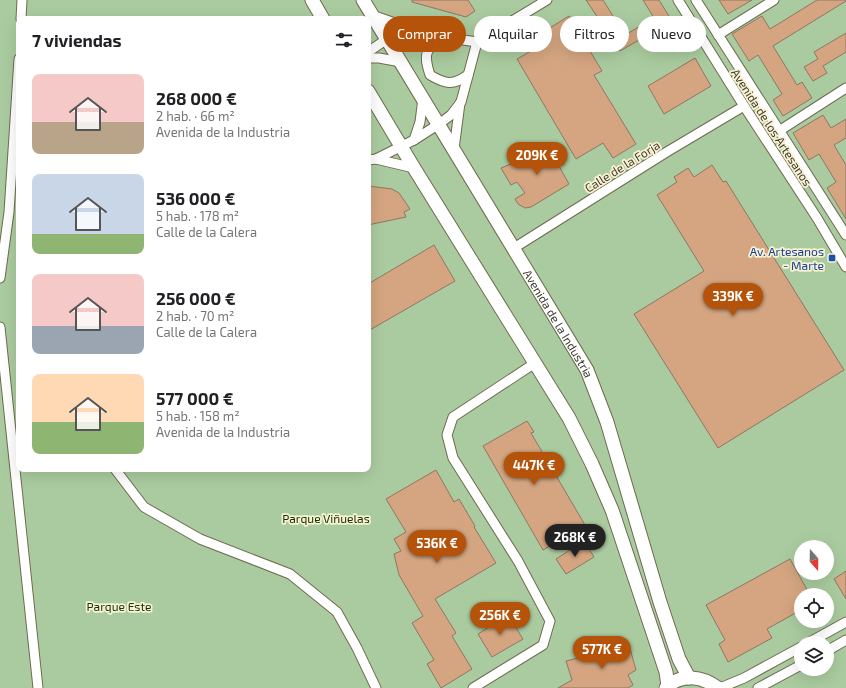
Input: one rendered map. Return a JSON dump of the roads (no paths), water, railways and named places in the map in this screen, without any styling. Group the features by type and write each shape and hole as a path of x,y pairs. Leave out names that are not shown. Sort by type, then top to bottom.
{"street":[{"path":"21,16 22,0"},
{"path":"312,0 321,16"},
{"name":"Avenida de la Industria","path":"363,0 383,33"},
{"path":"520,16 547,0"},
{"name":"Avenida de los Artesanos","path":"678,0 744,106 817,218 846,267"},
{"name":"Avenida de los Artesanos","path":"696,0 779,131 845,230"},
{"path":"718,35 774,0"},
{"path":"372,15 383,19"},
{"path":"371,50 383,42"},
{"name":"Avenida de la Industria","path":"395,52 587,370 607,422 660,602 679,659 689,678"},
{"path":"428,52 425,61 430,75 443,82 459,81 468,75"},
{"path":"454,149 460,102 474,52"},
{"path":"371,58 401,62"},
{"path":"779,131 846,88"},
{"path":"371,96 400,146 572,424 592,464 612,510 666,672 667,687"},
{"path":"414,140 420,122 423,98"},
{"path":"372,159 414,140 439,124 451,115 460,102"},
{"path":"0,278 9,212 16,105"},
{"name":"Calle de la Forja","path":"514,248 665,153 744,106"},
{"path":"372,159 414,168"},
{"path":"0,327 38,688"},
{"path":"473,688 543,645 550,621 518,561 453,458 447,435 453,417 535,363"},
{"path":"117,472 144,507 200,538 290,574 337,612 358,648 376,688"},
{"path":"821,636 846,622"},
{"path":"834,647 846,640"},
{"path":"667,687 677,680 700,678 719,688 744,678 794,651"},
{"path":"758,688 794,669"}],"place":[{"name":"Av. Artesanos - Marte","path":"832,258"}],"park label":[{"name":"Parque Viñuelas","path":"326,518"},
{"name":"Parque Este","path":"119,606"}]}
